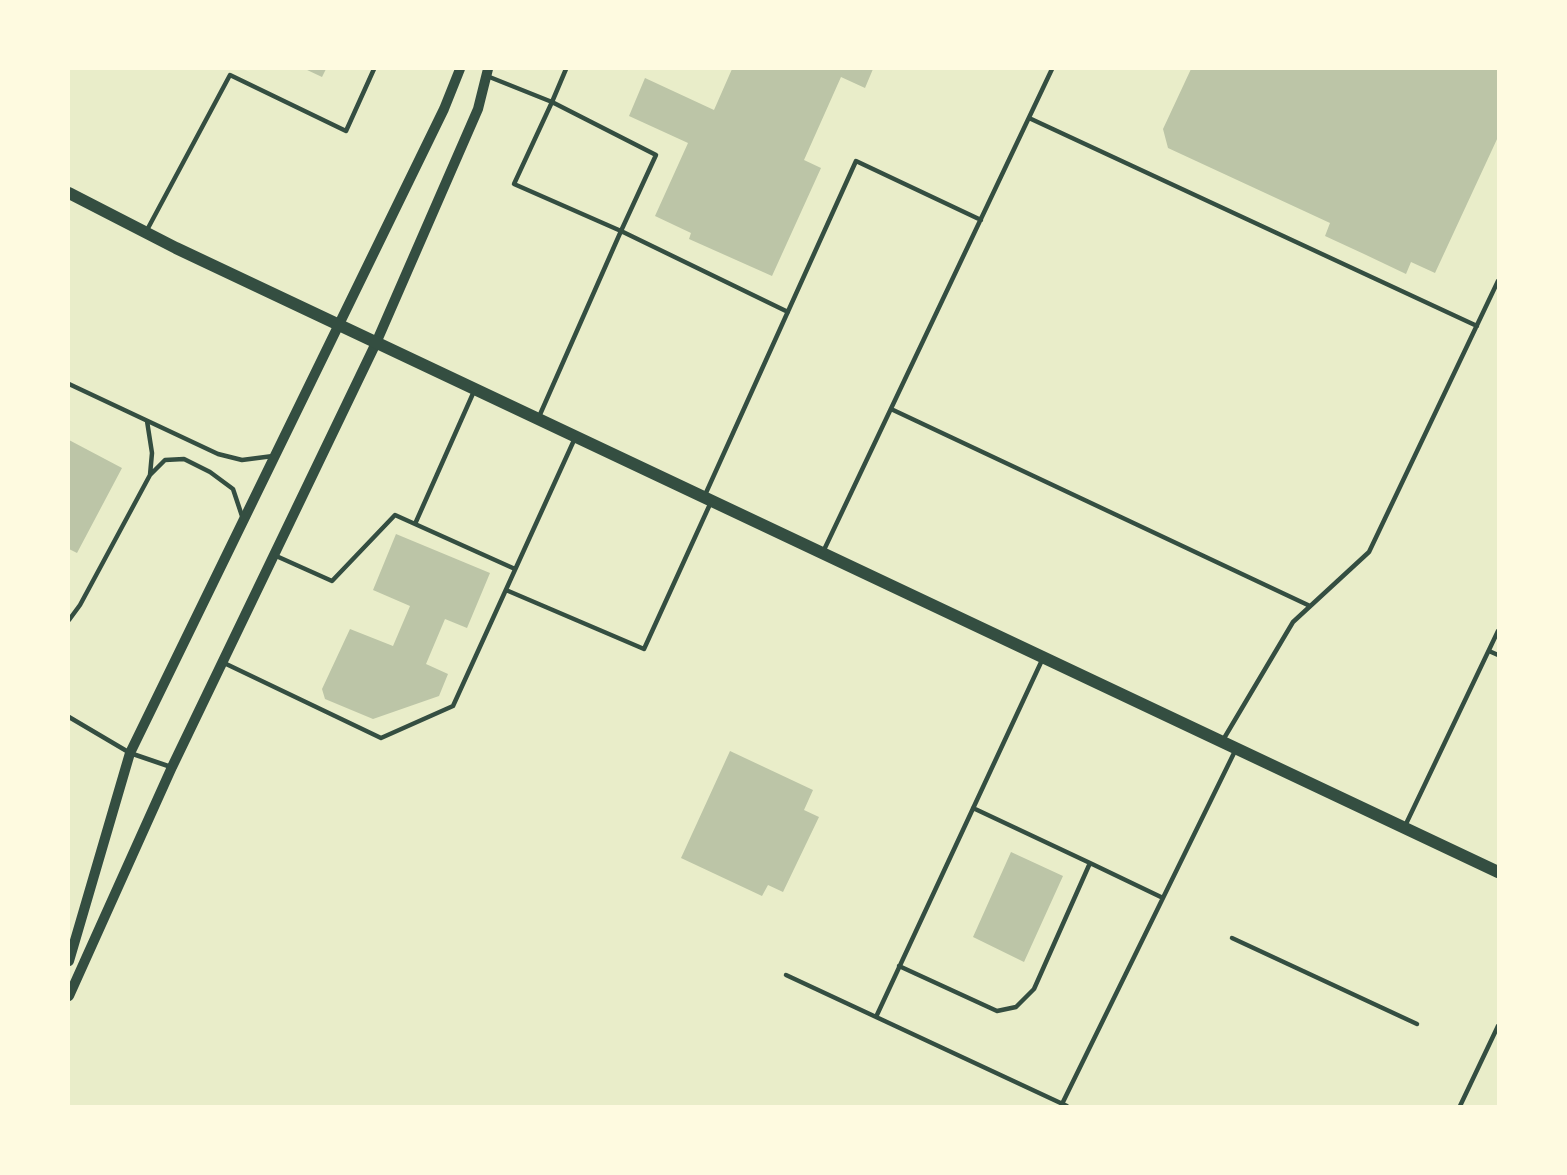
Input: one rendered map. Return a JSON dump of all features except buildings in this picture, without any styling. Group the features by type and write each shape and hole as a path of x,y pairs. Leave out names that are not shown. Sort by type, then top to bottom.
{"main road":[{"path":"69,193 186,253 339,326 1498,872"}],"street":[{"path":"69,961 130,753 444,109 460,69"},
{"path":"69,996 172,767 376,343 478,109 488,73"}],"lane":[{"path":"146,232 230,75 346,131 374,69"},
{"path":"566,69 514,184 621,231 788,312"},
{"path":"823,553 1052,69"},
{"path":"488,73 552,102 656,155 538,419"},
{"path":"1029,118 1477,326"},
{"path":"506,590 644,649 788,312 856,161 981,220"},
{"path":"1222,742 1293,622 1368,552 1498,281"},
{"path":"69,384 218,454 242,460 276,456"},
{"path":"415,524 475,389"},
{"path":"891,409 1310,606"},
{"path":"147,421 152,453 150,475"},
{"path":"222,662 381,738 453,706 575,437"},
{"path":"69,620 91,585 150,475 165,460 184,459 210,472 233,489 244,521"},
{"path":"274,555 332,581 395,515 515,569"},
{"path":"1404,828 1498,631"},
{"path":"1489,651 1498,655"},
{"path":"876,1017 1043,658"},
{"path":"69,717 130,753 172,767"},
{"path":"786,975 1064,1105 1236,748"},
{"path":"973,808 1163,898"},
{"path":"899,966 997,1011 1016,1007 1034,989 1090,864"},
{"path":"1232,938 1417,1024"},
{"path":"1460,1106 1498,1026"}]}
